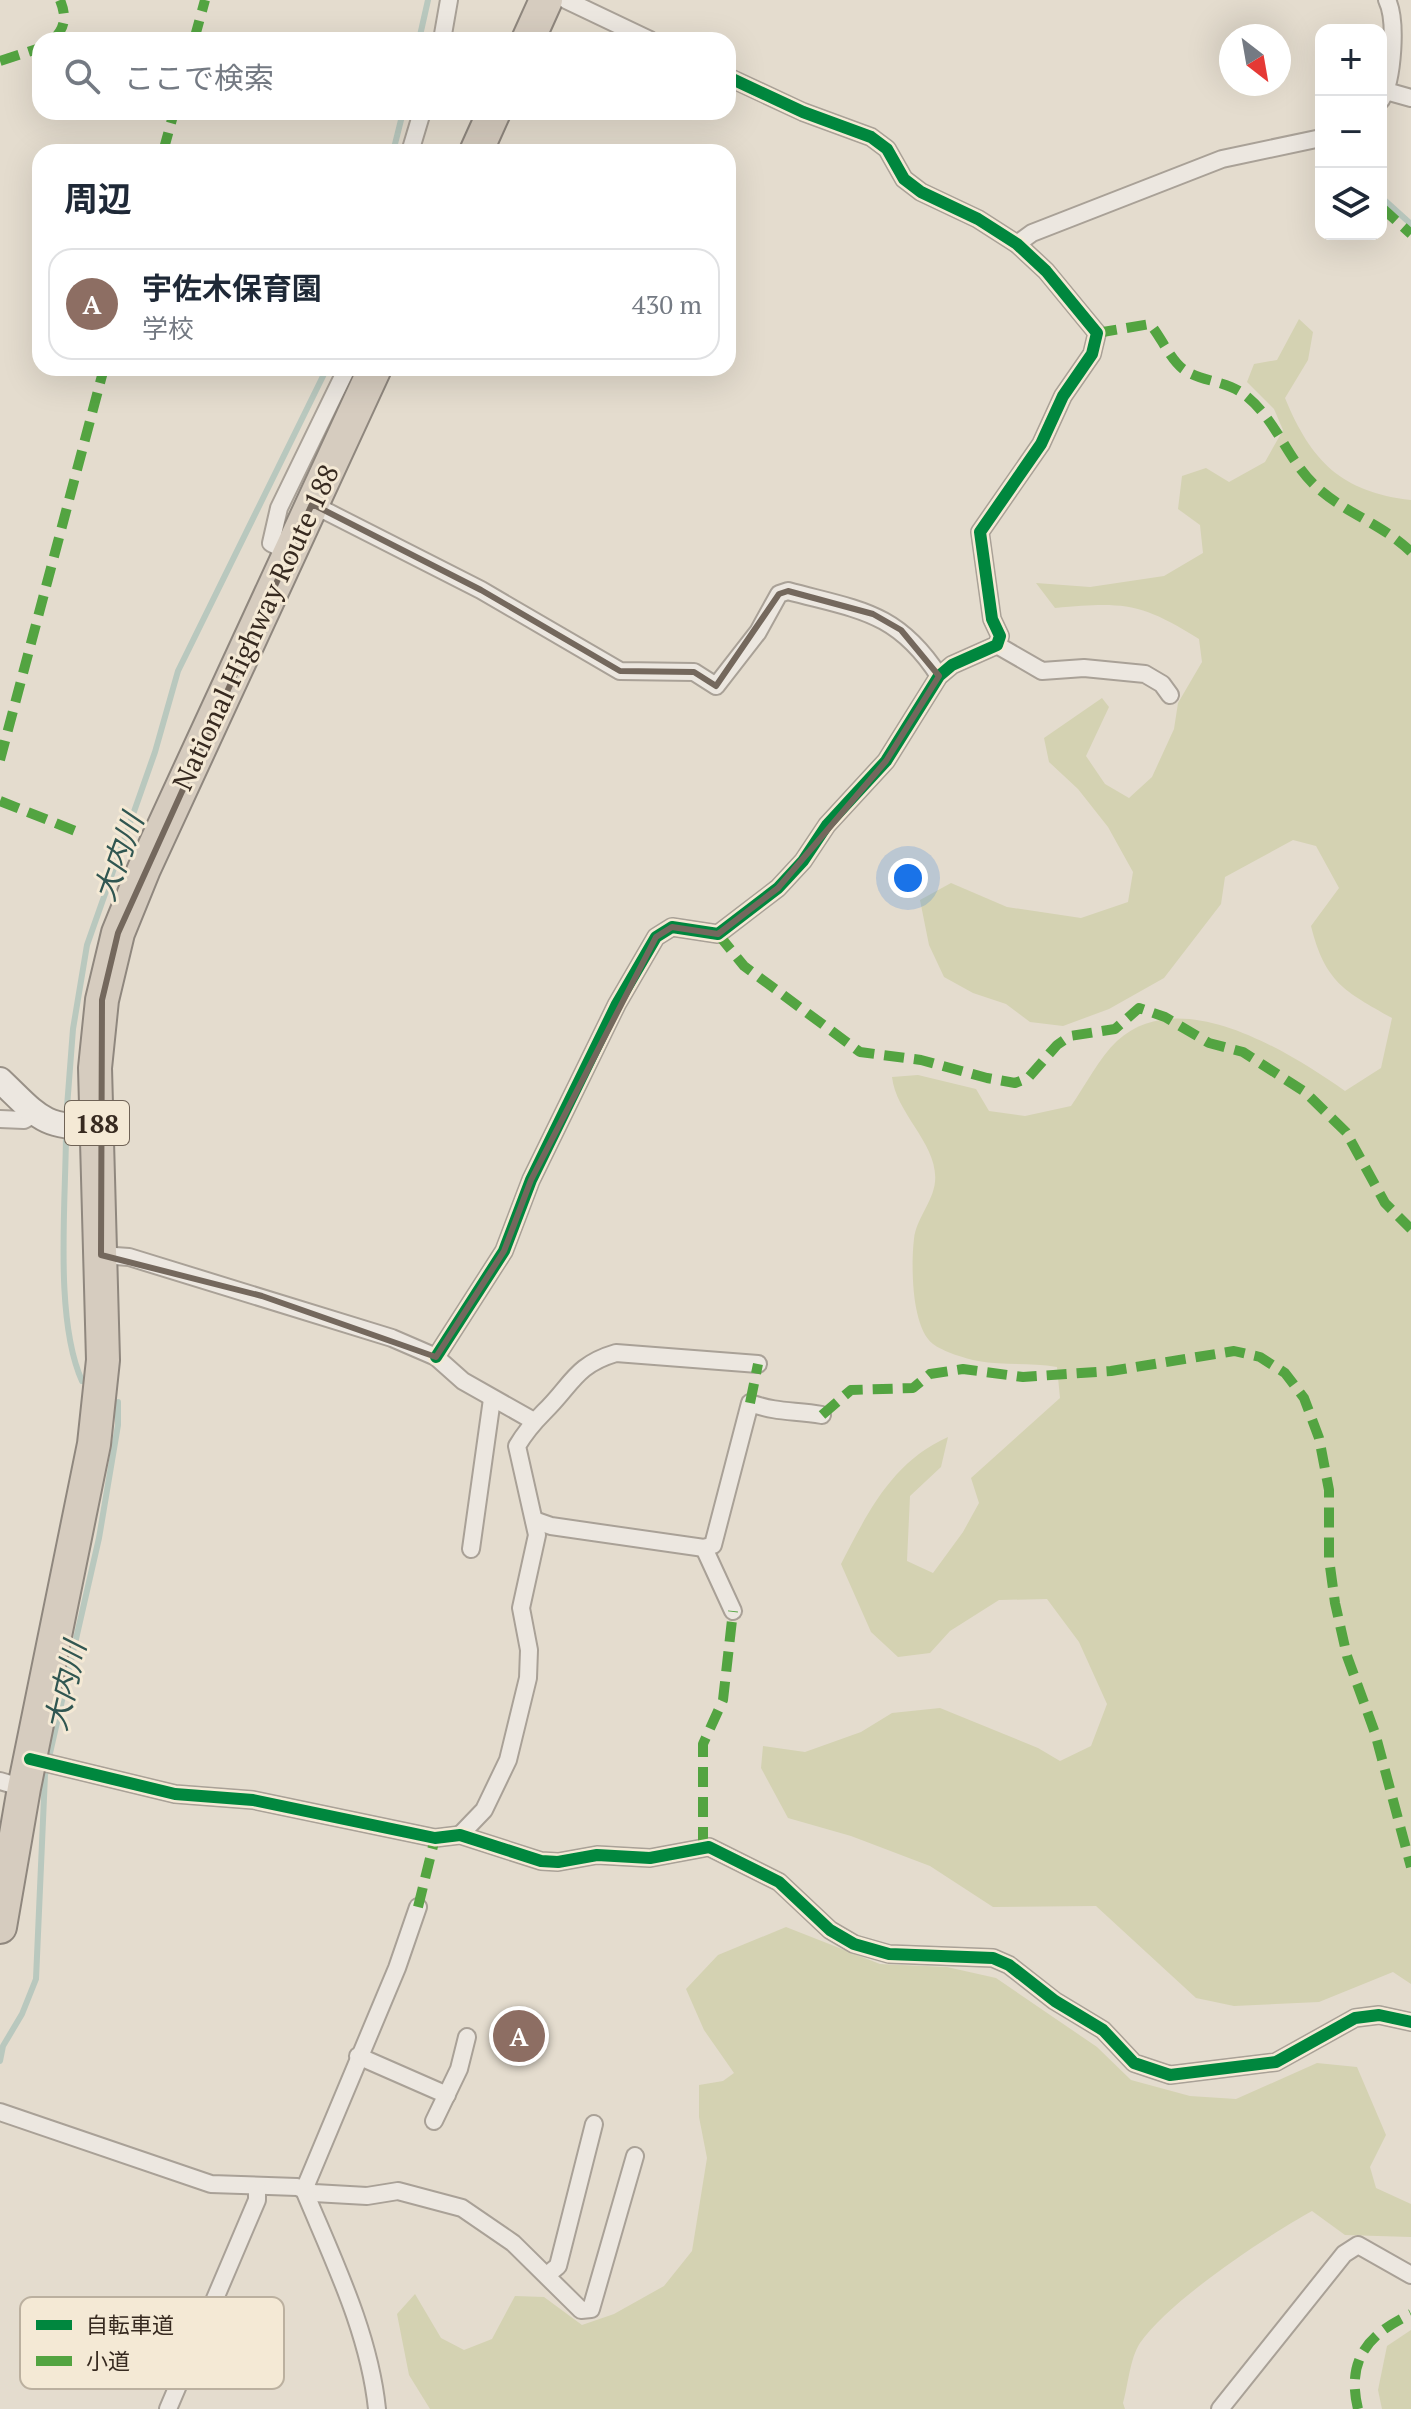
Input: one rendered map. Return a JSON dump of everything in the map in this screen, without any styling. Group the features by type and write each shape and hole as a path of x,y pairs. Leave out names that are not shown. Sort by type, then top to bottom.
{"highway":[{"path":"532,32 546,0"},
{"path":"480,144 490,120"},
{"name":"National Highway Route 188","path":"0,1927 18,1776 94,1444 103,1360 101,1255 88,1128 102,1000 118,933 150,855 371,376"}],"main road":[{"path":"0,1080 45,1120 88,1128"}],"street":[{"path":"443,32 449,0"},
{"path":"566,0 633,32"},
{"path":"1387,0 1393,12 1387,68"},
{"path":"436,1357 504,1251 537,1167 617,1004 656,937 672,927 718,934 778,888 803,861 827,825 886,761 939,676 952,665 997,645 1000,636 992,619 980,532 1041,444 1063,396 1092,354 1097,333 1046,271 1017,244 978,219 921,192 904,179 887,149 871,137 803,112 736,81"},
{"path":"1387,96 1411,98"},
{"path":"412,144 420,120"},
{"path":"1017,244 1032,233 1222,159 1315,139"},
{"path":"289,552 271,543 279,508 343,376"},
{"path":"312,504 481,590 620,671 694,672 716,686 758,632 779,594 788,591 873,614 892,624 922,649 939,676"},
{"path":"997,645 1042,671 1084,668 1145,674 1162,684 1170,695"},
{"path":"0,1119 45,1120"},
{"path":"101,1255 129,1257 392,1338 436,1357 463,1381 532,1420"},
{"path":"460,1835 484,1810 494,1792 523,1711 529,1650 521,1608 537,1535 517,1446 532,1420 544,1413 573,1375 594,1359 616,1353 758,1364"},
{"path":"471,1549 492,1399"},
{"path":"534,1520 551,1526 704,1548 713,1545 750,1403 780,1413 799,1411 822,1415"},
{"path":"704,1548 733,1611"},
{"path":"18,1776 253,1800 435,1838 460,1835 541,1861 558,1862 597,1855 650,1858 709,1847 779,1882 830,1930 854,1944 889,1954 993,1958 1009,1965 1055,2001 1103,2030 1134,2063 1158,2073 1170,2075 1276,2062 1355,2018 1379,2015 1411,2022"},
{"path":"377,2409 370,2362 304,2190 397,1968 418,1907"},
{"path":"434,2121 447,2095 467,2037"},
{"path":"358,2056 447,2095"},
{"path":"0,2112 211,2184 367,2196 398,2191 462,2208 513,2243 581,2310 591,2309 635,2156"},
{"path":"547,2275 558,2266 594,2124"},
{"path":"216,2297 257,2200 257,2188"},
{"path":"1220,2409 1344,2254 1358,2245 1411,2275"},
{"path":"168,2409 177,2389"}],"highlighted area":[{"path":"312,504 481,590 620,671 694,672 716,686 779,594 788,591 873,614 901,630 939,676 886,761 778,888 718,934 672,927 656,937 531,1180 504,1251 436,1357 262,1296 101,1255 102,1000 118,933"}],"shaded area":[{"path":"1299,319 1313,332 1308,360 1285,398 1306,439 1318,456 1347,481 1365,490 1411,500 1411,1984 1393,1972 1319,2002 1234,2006 1196,1998 1096,1906 993,1907 930,1866 851,1836 788,1818 761,1768 763,1746 805,1752 861,1732 892,1713 940,1708 1038,1748 1060,1761 1091,1746 1107,1704 1079,1642 1047,1599 999,1600 950,1631 930,1653 898,1657 871,1632 841,1564 872,1508 897,1474 911,1460 948,1437 941,1467 910,1496 907,1561 933,1573 963,1532 979,1503 971,1478 1060,1398 1057,1367 973,1360 942,1349 926,1336 920,1324 914,1294 913,1250 915,1232 934,1189 934,1168 931,1155 895,1091 892,1077 918,1075 976,1089 989,1111 1025,1116 1071,1106 1117,1041 1143,1025 1172,1019 1203,1021 1266,1043 1345,1091 1381,1068 1392,1018 1349,992 1330,973 1311,926 1339,888 1316,846 1293,840 1225,877 1221,904 1164,978 1109,1009 1063,1026 1030,1022 1006,1004 973,993 944,977 929,945 920,900 951,883 1007,907 1081,918 1128,902 1133,872 1108,827 1078,789 1049,762 1044,738 1102,698 1109,707 1086,756 1105,784 1129,798 1152,777 1174,729 1178,703 1202,662 1199,639 1161,618 1130,607 1098,605 1055,608 1036,583 1090,587 1164,576 1203,553 1200,525 1178,509 1182,476 1206,468 1229,482 1265,462 1283,430 1274,409 1247,382 1254,364 1277,360"},
{"path":"786,1927 880,1964 947,1967 996,1978 1097,2047 1131,2080 1190,2096 1236,2099 1317,2063 1357,2067 1386,2135 1370,2167 1376,2188 1411,2204 1411,2237 1345,2235 1312,2211 1292,2222 1195,2289 1154,2326 1134,2356 1123,2403 1125,2409 430,2409 409,2375 397,2314 415,2294 441,2338 464,2350 492,2339 515,2296 544,2297 582,2325 614,2314 664,2286 692,2251 707,2158 699,2117 699,2085 723,2081 734,2073 704,2030 686,1989 718,1955"},
{"path":"1411,2330 1411,2409 1382,2409 1378,2390 1387,2346"}],"waterway":[{"name":"大内川","path":"421,32 428,0"},
{"name":"大内川","path":"395,144 401,120"},
{"path":"1387,202 1411,224"},
{"name":"大内川","path":"66,1120 73,1029 87,945 155,752 178,671 323,376"},
{"name":"大内川","path":"66,1131 65,1293 73,1355 82,1381"},
{"name":"大内川","path":"0,2061 3,2046 22,2014 36,1979 45,1775 99,1538 118,1425 118,1402"}],"marked path":[{"path":"59,32 64,22 60,0"},
{"path":"196,32 205,0"},
{"path":"0,61 32,51"},
{"path":"165,144 172,120"},
{"path":"1387,212 1411,234"},
{"path":"1097,333 1150,324 1183,369 1238,390 1256,405 1299,467 1320,490 1411,552"},
{"path":"0,760 102,376"},
{"path":"0,801 83,834"},
{"path":"718,934 744,966 860,1052 921,1060 987,1078 1015,1083 1028,1078 1057,1045 1070,1036 1115,1029 1139,1008 1165,1017 1209,1043 1243,1052 1305,1092 1346,1132 1385,1203 1411,1229"},
{"path":"822,1415 851,1390 913,1388 930,1374 963,1369 1023,1377 1111,1371 1234,1351 1260,1357 1285,1373 1304,1398 1319,1438 1329,1490 1329,1559 1335,1603 1347,1656 1375,1733 1411,1867"},
{"path":"750,1403 758,1364"},
{"path":"703,1847 703,1744 723,1700 733,1611"},
{"path":"418,1907 435,1838"},
{"path":"1358,2409 1355,2376 1364,2351 1383,2330 1411,2314"}],"cycle path":[{"path":"436,1357 504,1251 531,1180 617,1004 656,937 672,927 718,934 778,888 803,861 827,825 886,761 939,676 952,665 997,645 1000,636 992,619 980,532 1041,444 1063,396 1092,354 1097,333 1046,271 1017,244 978,219 921,192 904,179 887,149 871,137 803,112 736,81"},
{"path":"30,1759 175,1794 253,1800 435,1838 460,1835 541,1861 558,1862 597,1855 650,1858 709,1847 779,1882 830,1930 854,1944 889,1954 993,1958 1009,1965 1055,2001 1103,2030 1134,2063 1170,2075 1276,2062 1355,2018 1379,2015 1411,2022"}],"place":[{"name":"宇佐木保育園","path":"519,2036"}]}
